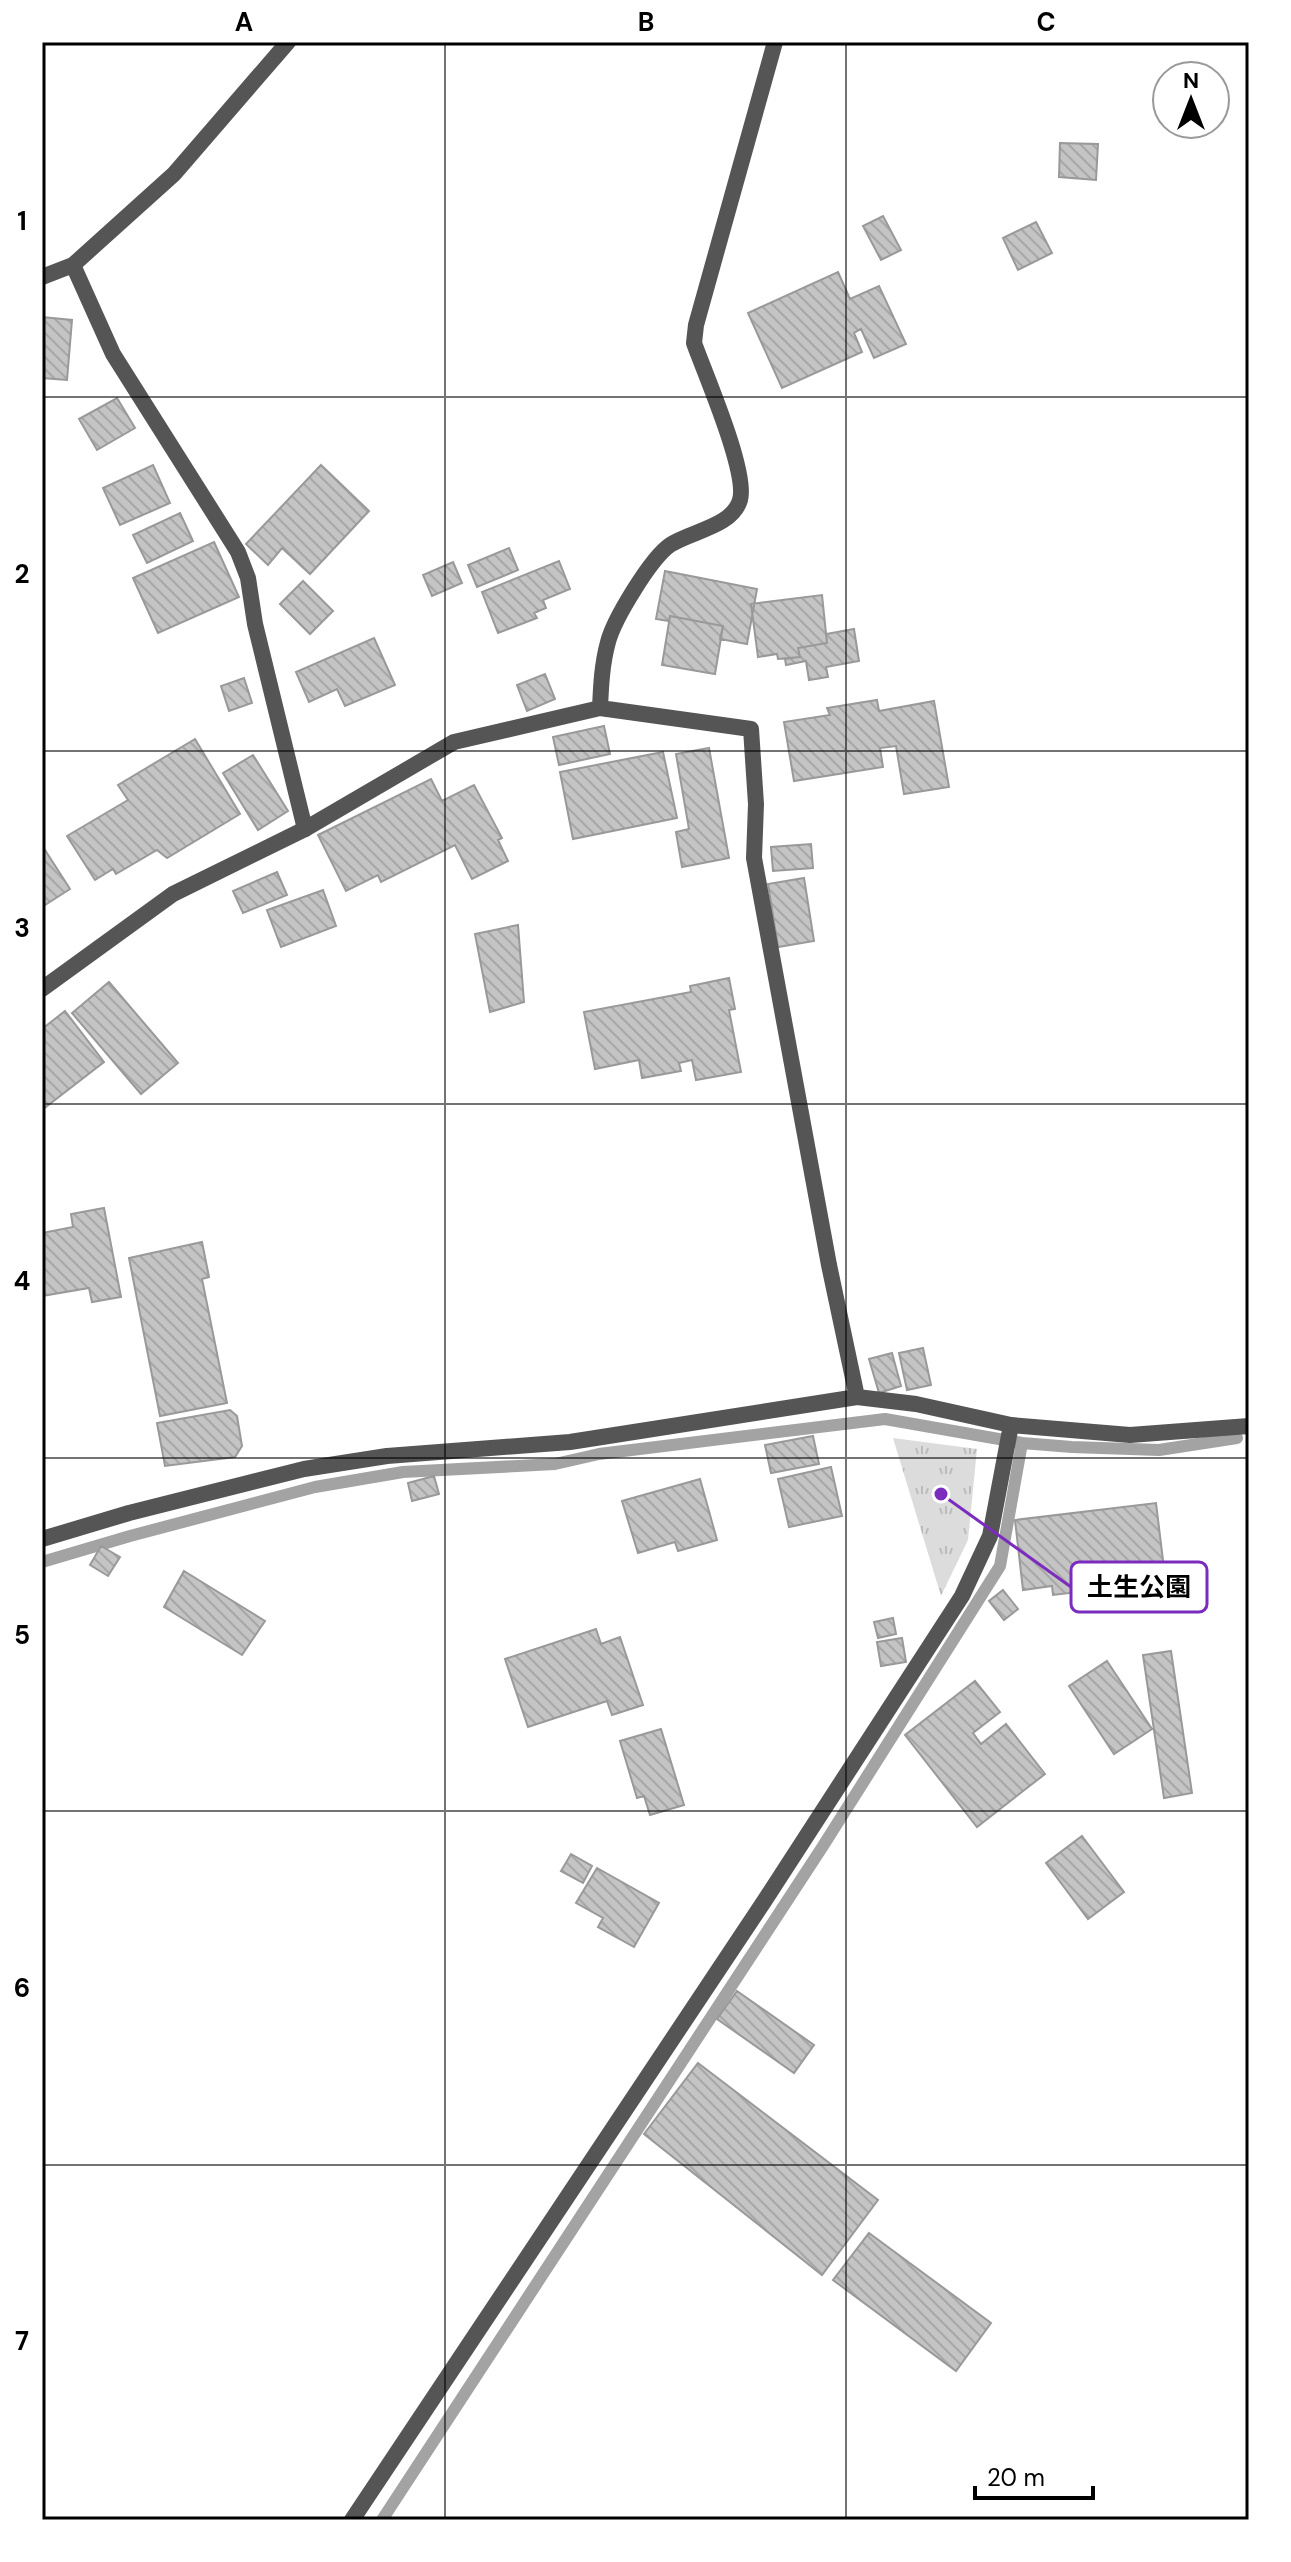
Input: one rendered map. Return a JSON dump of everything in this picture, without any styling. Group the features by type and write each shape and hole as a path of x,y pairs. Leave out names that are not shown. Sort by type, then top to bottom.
{"street":[{"path":"42,277 73,265 174,174 288,42"},
{"path":"600,708 601,671 609,637 650,565 671,544 732,515 741,498 737,464 694,343 696,325 775,42"},
{"path":"73,265 113,354 238,552 248,578 255,624 305,829"},
{"path":"42,989 173,894 305,829 454,742 600,708 751,729 756,804 754,858 826,1249 857,1397"},
{"path":"42,1539 129,1513 304,1469 387,1456 570,1442 857,1397 916,1404 1009,1435 1130,1435 1203,1427 1249,1426"},
{"path":"352,2520 765,1900 962,1596 990,1536 1009,1435"}],"green space":[{"path":"893,1438 977,1449 968,1540 941,1596"}],"building":[{"path":"1060,143 1098,144 1096,180 1059,177"},
{"path":"883,216 901,250 881,260 863,226"},
{"path":"1036,222 1052,253 1018,270 1003,238"},
{"path":"838,272 850,299 879,286 906,344 874,358 861,329 854,333 862,352 782,388 748,313"},
{"path":"42,317 72,320 67,380 42,378"},
{"path":"117,398 135,428 97,450 79,419"},
{"path":"153,465 170,503 120,525 103,488"},
{"path":"321,465 369,511 310,574 282,548 268,565 246,544"},
{"path":"180,513 193,541 147,563 133,535"},
{"path":"214,542 239,597 158,633 133,578"},
{"path":"509,548 518,570 477,587 468,565"},
{"path":"559,561 570,589 543,600 546,608 534,613 537,618 498,633 482,592"},
{"path":"453,562 462,583 432,596 423,575"},
{"path":"665,571 757,589 747,644 720,639 723,626 670,616 669,621 656,619"},
{"path":"303,581 333,611 310,634 280,604"},
{"path":"822,595 827,643 798,648 800,657 778,659 777,654 758,657 751,604"},
{"path":"670,616 723,626 715,674 662,665"},
{"path":"854,629 859,661 826,667 828,677 809,680 806,661 786,665 785,659 800,657 798,648 827,643 826,634"},
{"path":"374,638 395,685 345,706 337,689 309,702 296,672"},
{"path":"545,674 555,699 527,711 517,685"},
{"path":"244,678 252,703 229,711 221,686"},
{"path":"877,700 879,711 934,701 949,787 904,794 896,746 880,748 883,767 794,781 784,722 830,715 827,708"},
{"path":"604,726 610,754 559,765 553,737"},
{"path":"195,739 240,814 167,858 157,850 116,874 113,869 95,880 67,836 128,800 118,785"},
{"path":"709,748 729,858 682,867 676,832 689,829 676,754"},
{"path":"663,752 677,818 573,839 560,772"},
{"path":"253,755 288,811 258,830 223,773"},
{"path":"431,779 442,801 474,785 502,838 498,840 508,861 472,879 455,845 381,882 378,875 346,891 318,835"},
{"path":"811,844 813,868 773,871 771,847"},
{"path":"45,850 70,889 42,907 42,852"},
{"path":"277,872 287,895 243,913 233,891"},
{"path":"804,878 814,941 778,947 768,884"},
{"path":"323,890 336,926 281,947 267,910"},
{"path":"518,925 524,1002 490,1012 475,934"},
{"path":"729,978 735,1009 729,1010 741,1072 696,1080 692,1060 679,1063 681,1071 642,1078 639,1060 595,1069 584,1012 691,992 690,986"},
{"path":"109,982 178,1063 141,1094 72,1013"},
{"path":"65,1011 104,1062 42,1110 42,1029"},
{"path":"104,1208 121,1297 92,1302 89,1288 42,1296 42,1233 73,1227 71,1214"},
{"path":"202,1242 209,1277 202,1279 227,1403 160,1416 129,1258"},
{"path":"923,1348 931,1385 907,1390 899,1353"},
{"path":"892,1353 901,1386 879,1393 869,1359"},
{"path":"230,1410 237,1416 242,1446 235,1457 165,1466 157,1423"},
{"path":"813,1436 819,1464 771,1473 765,1445"},
{"path":"831,1467 842,1516 789,1527 778,1479"},
{"path":"434,1476 439,1494 412,1501 408,1483"},
{"path":"700,1479 717,1540 678,1551 675,1542 638,1553 622,1501"},
{"path":"1156,1503 1167,1593 1096,1601 1095,1590 1053,1595 1052,1586 1023,1590 1015,1520"},
{"path":"101,1546 120,1557 108,1576 90,1565"},
{"path":"184,1571 265,1621 242,1655 164,1607"},
{"path":"1003,1590 1018,1609 1004,1620 989,1601"},
{"path":"893,1618 896,1634 878,1638 874,1622"},
{"path":"596,1629 601,1644 620,1637 643,1705 612,1715 607,1701 528,1727 505,1659"},
{"path":"902,1638 906,1662 881,1666 877,1642"},
{"path":"1171,1651 1192,1793 1164,1798 1143,1655"},
{"path":"1107,1661 1152,1729 1114,1754 1069,1686"},
{"path":"975,1681 1000,1712 973,1733 981,1744 1006,1724 1045,1774 977,1827 905,1735"},
{"path":"661,1729 684,1805 650,1815 644,1796 637,1798 620,1741"},
{"path":"1082,1836 1124,1892 1088,1919 1046,1863"},
{"path":"571,1854 592,1866 583,1883 561,1871"},
{"path":"597,1868 659,1903 634,1947 598,1927 603,1918 576,1903"},
{"path":"737,1991 814,2045 794,2073 717,2019"},
{"path":"698,2063 878,2200 822,2275 644,2134"},
{"path":"869,2233 991,2323 956,2371 833,2280"}],"waterway":[{"path":"42,1562 315,1487 403,1472 555,1464 599,1454 885,1419 1022,1443 1072,1447 1159,1450 1237,1438"},
{"path":"382,2520 823,1846 1000,1566 1022,1443"}],"place":[{"name":"土生公園","path":"941,1494"}]}
